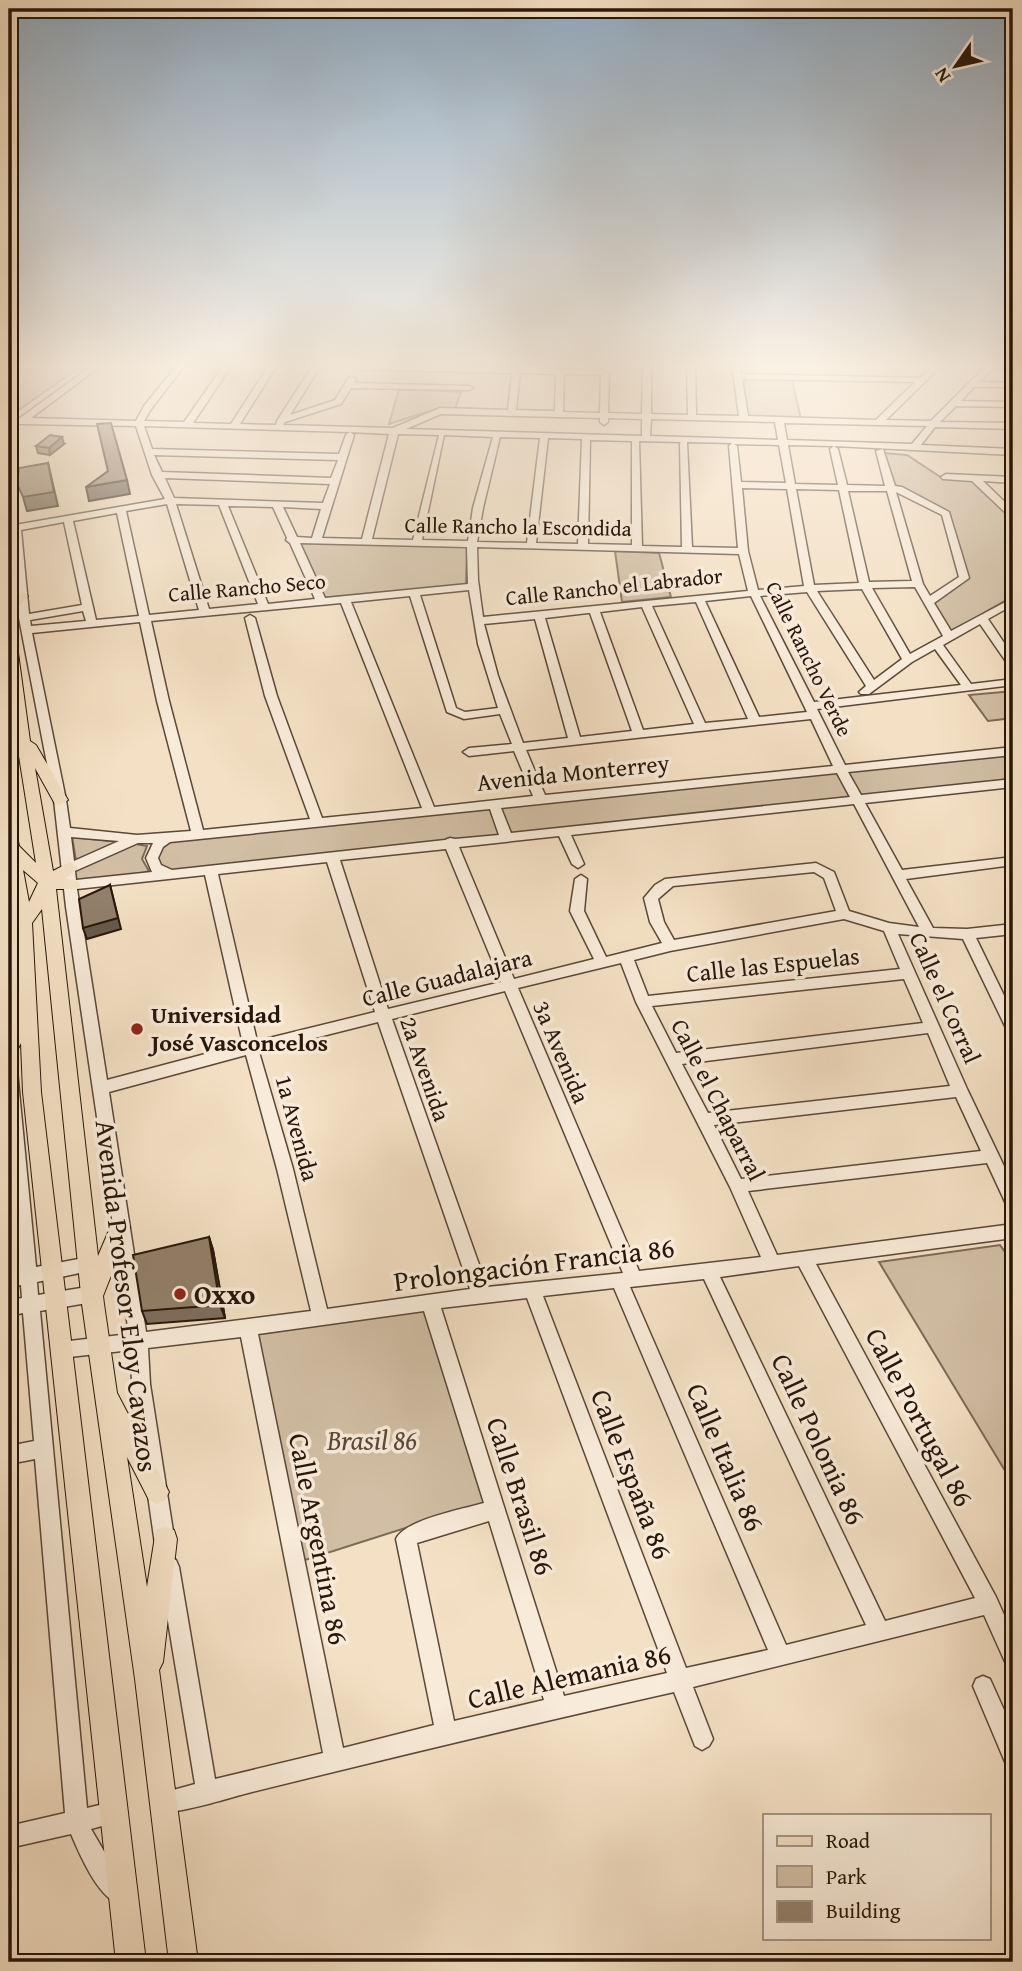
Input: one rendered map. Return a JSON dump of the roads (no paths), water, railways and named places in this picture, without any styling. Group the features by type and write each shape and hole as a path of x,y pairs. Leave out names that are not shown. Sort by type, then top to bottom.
{"main road":[{"path":"9,609 22,596"},
{"name":"Avenida Profesor Eloy Cavazos","path":"9,638 20,727 47,881 99,1346 148,1679 184,1962"},
{"path":"20,727 60,800"},
{"path":"10,839 22,860 47,881"},
{"path":"10,839 24,923 32,1092 131,1962"},
{"path":"47,881 71,876"},
{"path":"9,946 41,897 47,881"},
{"path":"9,1049 27,1003"},
{"path":"93,1294 120,1227"},
{"path":"106,1392 157,1492"},
{"path":"148,1679 165,1539"}],"street":[{"path":"152,457 157,475 170,501 204,611"},
{"path":"316,540 341,457"},
{"path":"366,542 388,457"},
{"path":"417,543 436,457"},
{"path":"492,457 471,545 472,587 504,710 540,798"},
{"path":"531,547 542,457"},
{"path":"583,548 586,457"},
{"path":"635,457 637,549"},
{"path":"684,457 687,550"},
{"name":"Calle Rancho Verde","path":"734,457 743,551 752,592 857,800 900,875 929,933"},
{"path":"786,457 809,587 871,685"},
{"path":"836,457 865,585 908,660"},
{"path":"882,457 918,584 950,638"},
{"path":"157,475 334,481"},
{"path":"946,477 1013,480"},
{"path":"974,478 1013,515"},
{"path":"737,485 844,486 906,490 946,514 964,578 928,602"},
{"path":"208,1793 157,1492 141,1384 139,1341 73,907 65,832 25,624 13,528 170,501 326,506"},
{"path":"223,504 264,606"},
{"path":"277,505 321,600"},
{"path":"121,509 166,714 198,835"},
{"path":"68,519 91,622"},
{"name":"Calle Rancho la Escondida","path":"291,540 743,551"},
{"name":"Calle Rancho el Labrador","path":"479,621 809,587 918,584"},
{"name":"Calle Rancho Seco","path":"25,624 91,622 472,587"},
{"path":"414,592 448,705 454,713 468,716 504,710"},
{"path":"344,598 430,812"},
{"path":"699,598 755,721"},
{"path":"859,698 871,685 908,660 1013,601"},
{"path":"646,605 701,727"},
{"path":"25,624 87,607"},
{"path":"594,611 639,734"},
{"path":"539,616 575,741"},
{"path":"250,618 261,664 318,823"},
{"path":"982,618 1013,664"},
{"path":"937,645 968,687"},
{"path":"470,752 755,721 859,698 1013,682"},
{"name":"Avenida Monterrey","path":"65,832 137,839 167,838 1013,751"},
{"path":"73,907 93,895 142,878 169,873 450,842 564,833 1013,783"},
{"path":"494,804 506,838"},
{"path":"564,833 578,863"},
{"path":"167,838 159,845 152,858 155,868 169,873"},
{"name":"Avenida Monterrey","path":"71,876 137,839"},
{"name":"3a Avenida","path":"450,842 627,1279"},
{"name":"2a Avenida","path":"332,856 384,1018 481,1295"},
{"path":"900,875 1013,861"},
{"path":"670,946 657,922 652,898 660,888 670,882 816,867 829,875 844,915 889,928 929,933 967,934 1013,929"},
{"name":"1a Avenida","path":"211,869 251,1048 285,1170 321,1318"},
{"path":"71,876 142,878"},
{"path":"581,879 577,911 602,962"},
{"name":"Calle Guadalajara","path":"100,1088 251,1048 384,1018 670,946 844,915"},
{"name":"Calle el Corral","path":"889,928 960,1091 1013,1200"},
{"path":"967,934 1013,1028"},
{"name":"Calle el Chaparral","path":"626,957 643,1002 737,1186 772,1262"},
{"name":"Calle las Espuelas","path":"643,1002 908,973"},
{"path":"672,1059 932,1027"},
{"path":"9,1060 77,1822 91,1853 124,1902"},
{"path":"704,1120 960,1091"},
{"path":"737,1186 991,1156"},
{"name":"Prolongación Francia 86","path":"61,1350 248,1328 481,1295 709,1270 1013,1231"},
{"name":"Calle Portugal 86","path":"803,1257 989,1604 1013,1657"},
{"path":"9,1280 89,1264"},
{"name":"Calle Polonia 86","path":"709,1270 879,1631"},
{"name":"Calle Italia 86","path":"627,1279 781,1657"},
{"name":"Calle España 86","path":"532,1289 702,1739"},
{"path":"9,1308 93,1294"},
{"name":"Calle Brasil 86","path":"430,1302 557,1707"},
{"name":"Calle Argentina 86","path":"248,1328 335,1762"},
{"path":"9,1455 43,1448"},
{"path":"446,1733 407,1537 496,1510"},
{"name":"Calle Alemania 86","path":"163,1803 446,1733 781,1657 989,1604"},
{"path":"983,1686 1013,1754"},
{"path":"9,1837 116,1812"}],"place":[{"name":"Universidad José Vasconcelos","path":"137,1029"},
{"name":"Oxxo","path":"180,1294"}],"park label":[{"name":"Brasil 86","path":"372,1440"}]}
